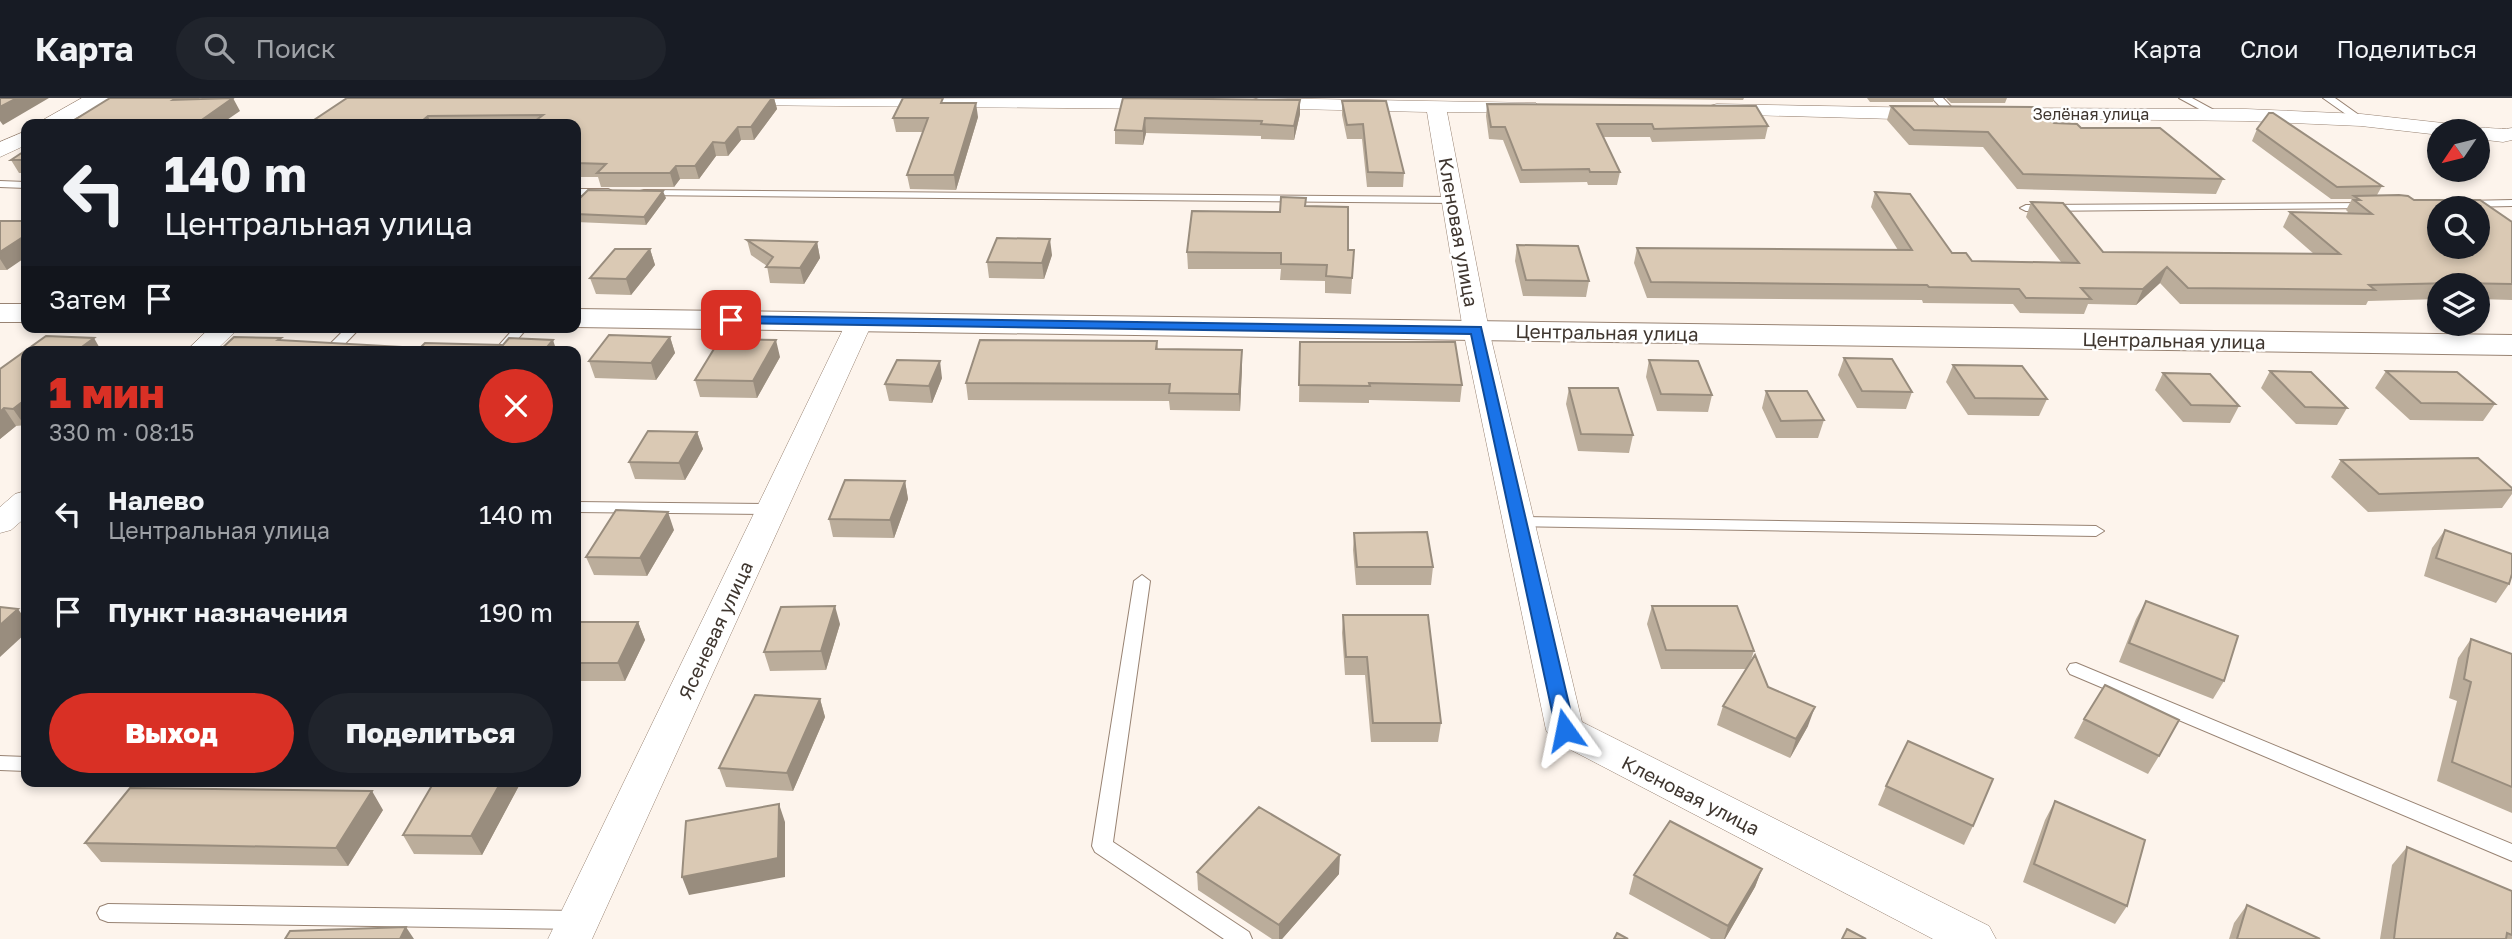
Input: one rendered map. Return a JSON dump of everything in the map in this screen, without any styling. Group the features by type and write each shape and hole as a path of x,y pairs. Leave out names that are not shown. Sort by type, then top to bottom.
{"street":[{"path":"59,119 96,99 175,98"},
{"path":"716,99 1187,103"},
{"path":"1242,104 1548,107"},
{"name":"Кленовая улица","path":"1436,105 1476,330 1565,730 1974,939"},
{"name":"Зелёная улица","path":"1701,110 2218,115 2361,120 2427,127"},
{"path":"2490,135 2509,138"},
{"path":"0,151 21,140"},
{"path":"0,313 21,313"},
{"name":"Центральная улица","path":"581,317 2512,345"},
{"name":"Ясеневая улица","path":"575,930 860,321"},
{"path":"205,346 219,333"},
{"path":"0,523 21,505"}],"lane":[{"path":"1937,98 1967,114"},
{"path":"2185,98 2218,115"},
{"path":"2328,98 2361,120"},
{"path":"0,184 21,185"},
{"path":"581,192 615,192"},
{"path":"629,192 1453,200"},
{"path":"2490,203 2512,202"},
{"path":"2026,208 2388,205"},
{"path":"335,346 349,333"},
{"path":"506,346 517,333"},
{"path":"581,507 772,509"},
{"path":"1519,522 2096,531"},
{"path":"1142,581 1102,846 1241,939"},
{"path":"2076,669 2512,853"},
{"path":"0,763 21,764"},
{"path":"108,913 575,930"}],"building":[{"path":"0,98 17,98 0,107"},
{"path":"110,98 233,98 203,119 76,119"},
{"path":"347,98 772,98 751,127 738,127 725,143 713,142 695,166 676,166 670,173 597,173 606,164 581,163 581,119 538,119 543,115 316,119"},
{"path":"903,98 943,98 941,103 976,103 954,175 907,175 928,118 893,118"},
{"path":"1123,98 1300,100 1294,126 1261,124 1262,121 1145,118 1143,131 1115,130"},
{"path":"1342,101 1386,101 1404,173 1368,172 1363,124 1347,125"},
{"path":"1487,104 1756,106 1768,126 1654,129 1652,124 1597,124 1620,172 1590,172 1589,169 1522,170 1505,127 1491,127"},
{"path":"1891,106 2033,107 2054,123 2077,124 2081,128 2160,128 2223,179 2023,174 1988,132 1914,130"},
{"path":"2269,113 2273,113 2382,186 2337,187 2257,129"},
{"path":"21,153 21,160 11,160"},
{"path":"588,190 663,191 644,217 581,214 581,197"},
{"path":"1875,192 1910,194 1952,253 1966,253 1972,261 2079,263 2031,202 2063,203 2103,252 2340,254 2290,212 2372,214 2354,200 2360,200 2354,196 2399,195 2414,200 2427,200 2427,259 2490,259 2490,207 2512,222 2512,284 2490,284 2490,273 2427,273 2427,284 2369,285 2375,290 2188,288 2167,267 2143,289 2081,288 2091,299 2026,298 2019,289 1927,285 1651,282 1637,248 1912,250"},
{"path":"1281,197 1306,198 1305,206 1348,207 1348,250 1354,250 1352,278 1326,276 1327,265 1281,264 1281,253 1187,252 1192,211 1280,212"},
{"path":"0,221 21,221 21,238 0,252"},
{"path":"997,238 1050,239 1042,263 987,262"},
{"path":"747,240 817,242 800,268 766,267 773,257"},
{"path":"1517,245 1578,246 1589,281 1526,280"},
{"path":"615,249 650,249 626,279 590,278"},
{"path":"609,335 670,337 651,363 589,361"},
{"path":"46,336 94,338 83,346 32,346"},
{"path":"234,337 384,346 224,346"},
{"path":"509,338 553,340 548,346 422,346 425,343 503,345"},
{"path":"720,339 776,340 753,381 695,380"},
{"path":"980,340 1157,341 1156,349 1242,350 1239,394 1169,393 1170,384 966,383"},
{"path":"1300,342 1455,342 1462,385 1299,385"},
{"path":"21,354 21,403 13,409 4,408 0,412 0,369"},
{"path":"1844,358 1892,359 1912,392 1862,391"},
{"path":"897,360 940,361 929,386 885,384"},
{"path":"1649,360 1698,361 1712,395 1661,394"},
{"path":"1953,365 2022,366 2047,399 1975,398"},
{"path":"2270,371 2311,372 2347,408 2305,407"},
{"path":"2386,371 2457,372 2495,404 2421,403"},
{"path":"2163,373 2210,374 2239,406 2191,405"},
{"path":"1569,388 1618,388 1633,435 1581,434"},
{"path":"1766,391 1807,391 1824,420 1781,421"},
{"path":"648,431 697,432 679,463 629,462"},
{"path":"2478,458 2512,490 2379,494 2341,460"},
{"path":"845,480 905,481 890,520 829,519"},
{"path":"616,510 668,512 640,558 586,557"},
{"path":"2445,530 2512,554 2509,584 2436,558"},
{"path":"1427,532 1433,567 1357,567 1354,533"},
{"path":"2146,601 2238,636 2224,681 2129,643"},
{"path":"835,606 821,651 764,652 781,607"},
{"path":"1652,606 1737,606 1754,651 1666,650"},
{"path":"0,607 18,609 0,625"},
{"path":"1343,615 1428,615 1441,723 1373,723 1367,657 1346,657"},
{"path":"581,622 638,622 618,663 581,663"},
{"path":"2471,639 2512,654 2512,787 2452,762 2471,682 2464,679"},
{"path":"1755,655 1768,687 1815,707 1796,739 1723,706"},
{"path":"2105,685 2179,720 2159,756 2084,719"},
{"path":"755,695 820,699 787,773 719,768"},
{"path":"1908,741 1993,779 1973,826 1886,786"},
{"path":"431,787 498,787 471,836 403,835"},
{"path":"130,788 372,791 336,848 85,843"},
{"path":"2055,801 2145,840 2127,906 2034,864"},
{"path":"779,804 778,858 682,877 686,821"},
{"path":"1259,807 1340,855 1279,925 1197,872"},
{"path":"1670,821 1762,869 1728,926 1634,875"},
{"path":"2407,847 2512,891 2512,935 2507,933 2506,939 2394,939"},
{"path":"2247,905 2320,939 2237,939"},
{"path":"406,927 400,939 285,939 290,931"},
{"path":"1847,929 1866,939 1842,939"},
{"path":"1617,933 1628,939 1614,939"}],"route":[{"path":"731,320 1476,330 1565,730"}]}
